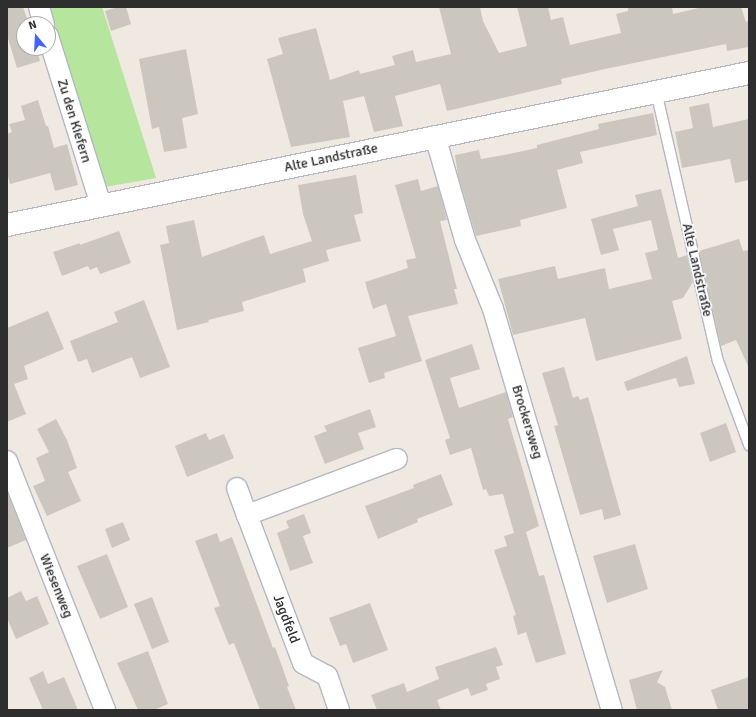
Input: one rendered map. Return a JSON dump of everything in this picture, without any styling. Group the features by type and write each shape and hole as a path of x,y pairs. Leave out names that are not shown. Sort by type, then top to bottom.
{"main road":[{"name":"Alte Landstraße","path":"7,225 435,136 749,73"}],"street":[{"name":"Zu den Kiefern","path":"54,56 101,206"},
{"name":"Brockersweg","path":"435,136 465,240 493,309 612,710"},
{"path":"247,515 397,458"},
{"name":"Wiesenweg","path":"7,461 105,710"},
{"name":"Jagdfeld","path":"237,488 303,663 326,676 339,710"}],"lane":[{"name":"Alte Landstraße","path":"656,92 718,361 749,445"}],"green space":[{"path":"45,7 102,7 156,178 105,187 56,40 56,16 48,16"}],"building":[{"path":"7,7 23,7 26,16 16,16 16,56 38,56 40,61 17,68 7,35"},
{"path":"118,7 126,7 131,24 111,31 105,11"},
{"path":"439,7 480,7 483,21 499,53 527,46 517,7 548,7 551,20 563,17 570,45 621,33 616,14 628,11 628,7 672,7 673,14 703,7 741,7 746,22 749,20 749,47 727,51 726,44 605,69 561,79 562,84 447,111 440,84 395,96 403,126 374,132 364,96 343,101 350,137 291,147 267,59 283,54 278,38 316,28 330,80 359,70 360,74 395,65 392,56 413,50 416,62 451,54"},
{"path":"186,49 198,114 182,118 187,148 164,152 159,127 152,129 139,59"},
{"path":"38,100 46,126 48,126 54,148 67,144 78,185 55,191 50,173 10,184 7,172 7,134 12,132 9,124 25,120 21,106"},
{"path":"709,103 713,127 749,119 749,180 735,183 730,159 682,168 675,132 693,128 689,107"},
{"path":"653,113 657,135 580,152 583,163 557,170 567,208 520,220 521,226 476,236 458,175 455,155 479,150 481,159 537,148 537,145 599,129 598,124"},
{"path":"356,175 363,213 354,215 361,241 326,250 329,261 303,269 306,282 242,302 244,311 177,330 160,245 169,243 166,226 194,220 202,257 264,235 270,254 312,241 303,214 298,185"},
{"path":"418,179 421,191 438,186 447,220 440,221 457,289 454,289 458,304 408,316 422,361 384,373 385,378 369,383 358,348 396,336 386,304 373,309 365,282 408,268 406,260 416,258 395,185"},
{"path":"661,189 678,258 687,255 693,282 683,298 672,301 682,339 596,361 585,318 513,335 498,279 555,266 558,279 605,268 609,289 652,279 645,253 658,250 651,220 613,229 619,250 601,255 591,219 638,206 635,195"},
{"path":"119,231 131,263 100,274 97,267 90,270 88,266 62,276 53,252 80,243 80,245"},
{"path":"739,239 743,251 749,250 749,368 736,340 721,346 699,251"},
{"path":"144,300 170,367 140,378 132,357 92,373 87,359 78,362 70,341 118,322 114,312"},
{"path":"48,311 64,349 24,366 28,379 14,384 26,414 7,422 7,328"},
{"path":"472,344 480,369 450,378 459,408 506,392 513,417 508,419 539,526 526,532 539,576 544,575 566,654 536,663 526,632 518,635 513,616 516,615 494,550 507,546 504,536 514,533 503,494 489,496 486,489 483,490 471,448 450,455 445,440 450,438 425,360"},
{"path":"687,356 695,384 679,387 676,378 627,391 624,382"},
{"path":"564,367 573,398 578,396 580,400 588,397 621,515 604,520 602,509 580,515 554,426 558,425 542,373"},
{"path":"370,409 376,427 358,433 364,449 325,464 314,436 327,431 324,426"},
{"path":"56,419 67,440 77,468 68,472 81,501 47,516 33,486 45,481 36,458 49,452 37,429"},
{"path":"726,423 736,452 710,462 700,433"},
{"path":"206,433 209,440 224,434 234,458 187,477 175,446"},
{"path":"441,474 453,505 417,519 418,522 378,539 365,506 414,488 413,485"},
{"path":"7,492 26,540 7,548"},
{"path":"304,514 311,533 303,536 313,563 290,571 277,533 289,528 286,521"},
{"path":"123,522 130,540 112,548 105,529"},
{"path":"217,533 220,542 232,537 273,648 275,647 289,686 287,687 296,710 260,710 234,643 229,645 214,608 220,606 195,541"},
{"path":"635,544 648,589 607,603 593,556"},
{"path":"107,554 128,607 100,619 77,566"},
{"path":"21,591 26,601 37,596 49,624 16,639 7,618 7,598"},
{"path":"152,597 169,642 152,649 134,604"},
{"path":"370,603 388,650 353,663 346,644 340,646 329,618"},
{"path":"496,647 503,665 496,667 500,679 486,684 488,690 471,696 468,688 437,700 441,710 377,710 371,695 404,683 407,692 439,679 435,667"},
{"path":"148,651 168,704 154,710 138,710 117,663"},
{"path":"663,670 657,682 665,687 672,710 637,710 629,680"},
{"path":"43,671 48,684 64,677 78,710 43,710 29,678"},
{"path":"749,677 749,710 718,710 711,690"}]}
